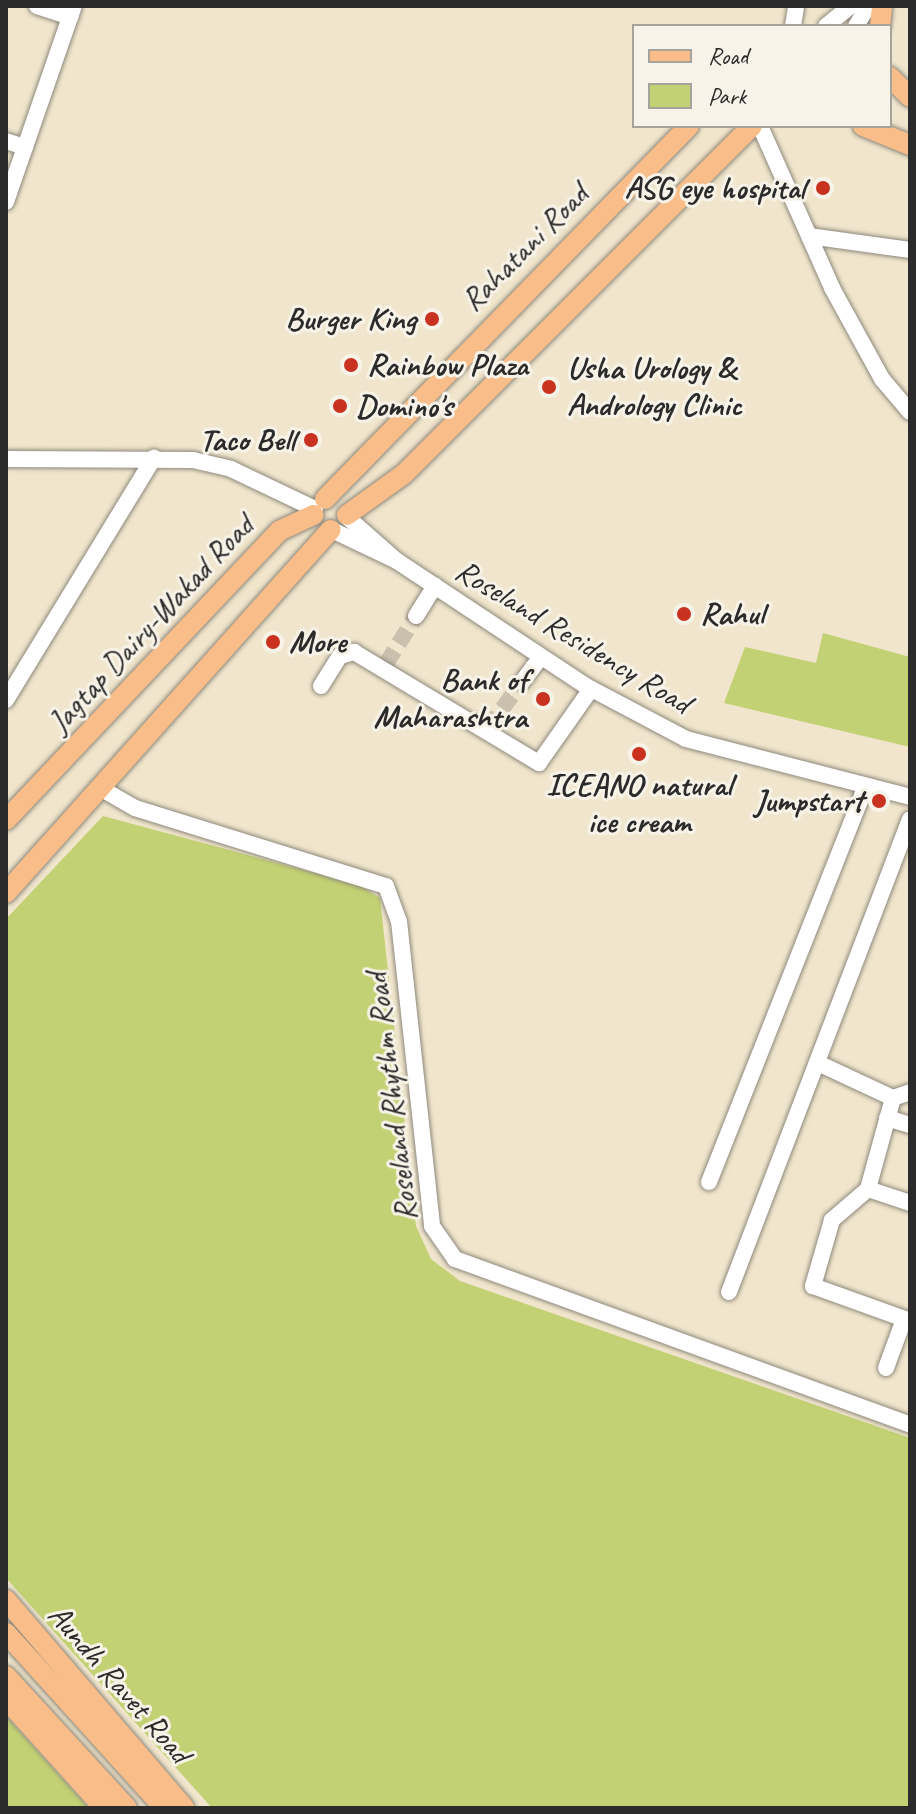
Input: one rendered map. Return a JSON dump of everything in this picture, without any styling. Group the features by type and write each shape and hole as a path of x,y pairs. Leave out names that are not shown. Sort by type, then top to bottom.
{"main road":[{"path":"892,79 910,97"},
{"path":"892,94 910,105"},
{"name":"Rahatani Road","path":"318,508 337,481 687,128"},
{"path":"6,882 102,789 339,523 404,474 750,128"},
{"path":"868,128 910,145"},
{"path":"318,508 340,501 339,523"},
{"path":"318,508 339,523"},
{"name":"Jagtap Dairy-Wakad Road","path":"6,820 279,531 318,508"},
{"path":"6,893 47,843"},
{"name":"Aundh Ravet Road","path":"6,1600 184,1808"},
{"path":"6,1633 164,1808"},
{"path":"6,1676 126,1807"},
{"path":"6,1699 104,1808"}],"street":[{"path":"6,202 72,12 37,6"},
{"path":"828,24 851,6"},
{"path":"857,24 868,6"},
{"path":"761,128 809,236 882,379 910,412"},
{"path":"6,141 25,147"},
{"path":"809,236 910,250"},
{"path":"6,459 154,458 231,469 318,508"},
{"path":"6,700 154,458"},
{"name":"Roseland Residency Road","path":"339,523 591,689 686,739 910,797"},
{"path":"416,616 435,586"},
{"path":"321,686 344,654 384,666 539,763 591,689"},
{"path":"522,682 541,657"},
{"path":"709,1182 866,786"},
{"name":"Roseland Rhythm Road","path":"102,789 135,808 386,886 399,921 432,1226 455,1259 910,1425"},
{"path":"729,1292 820,1064 910,819"},
{"path":"820,1064 893,1098 910,1092"},
{"path":"886,1368 907,1320 813,1286 832,1220 868,1189 893,1098"},
{"path":"887,1118 910,1125"},
{"path":"868,1189 910,1203"}],"green space":[{"path":"823,633 910,657 910,747 724,703 745,647 816,663"},
{"path":"103,816 359,885 380,898 416,1226 431,1259 460,1281 910,1438 910,1808 212,1808 6,1578 6,919"},
{"path":"6,1716 89,1808 6,1808"}],"tunnel":[{"path":"386,664 416,616"},
{"path":"488,728 522,682"}],"place":[{"name":"ASG eye hospital","path":"823,188"},
{"name":"Burger King","path":"432,319"},
{"name":"Rainbow Plaza","path":"351,365"},
{"name":"Usha Urology & Andrology Clinic","path":"549,387"},
{"name":"Domino's","path":"340,406"},
{"name":"Taco Bell","path":"311,440"},
{"name":"Rahul","path":"684,614"},
{"name":"More","path":"273,642"},
{"name":"Bank of Maharashtra","path":"543,699"},
{"name":"ICEANO natural ice cream","path":"639,754"},
{"name":"Jumpstart","path":"879,801"}]}
